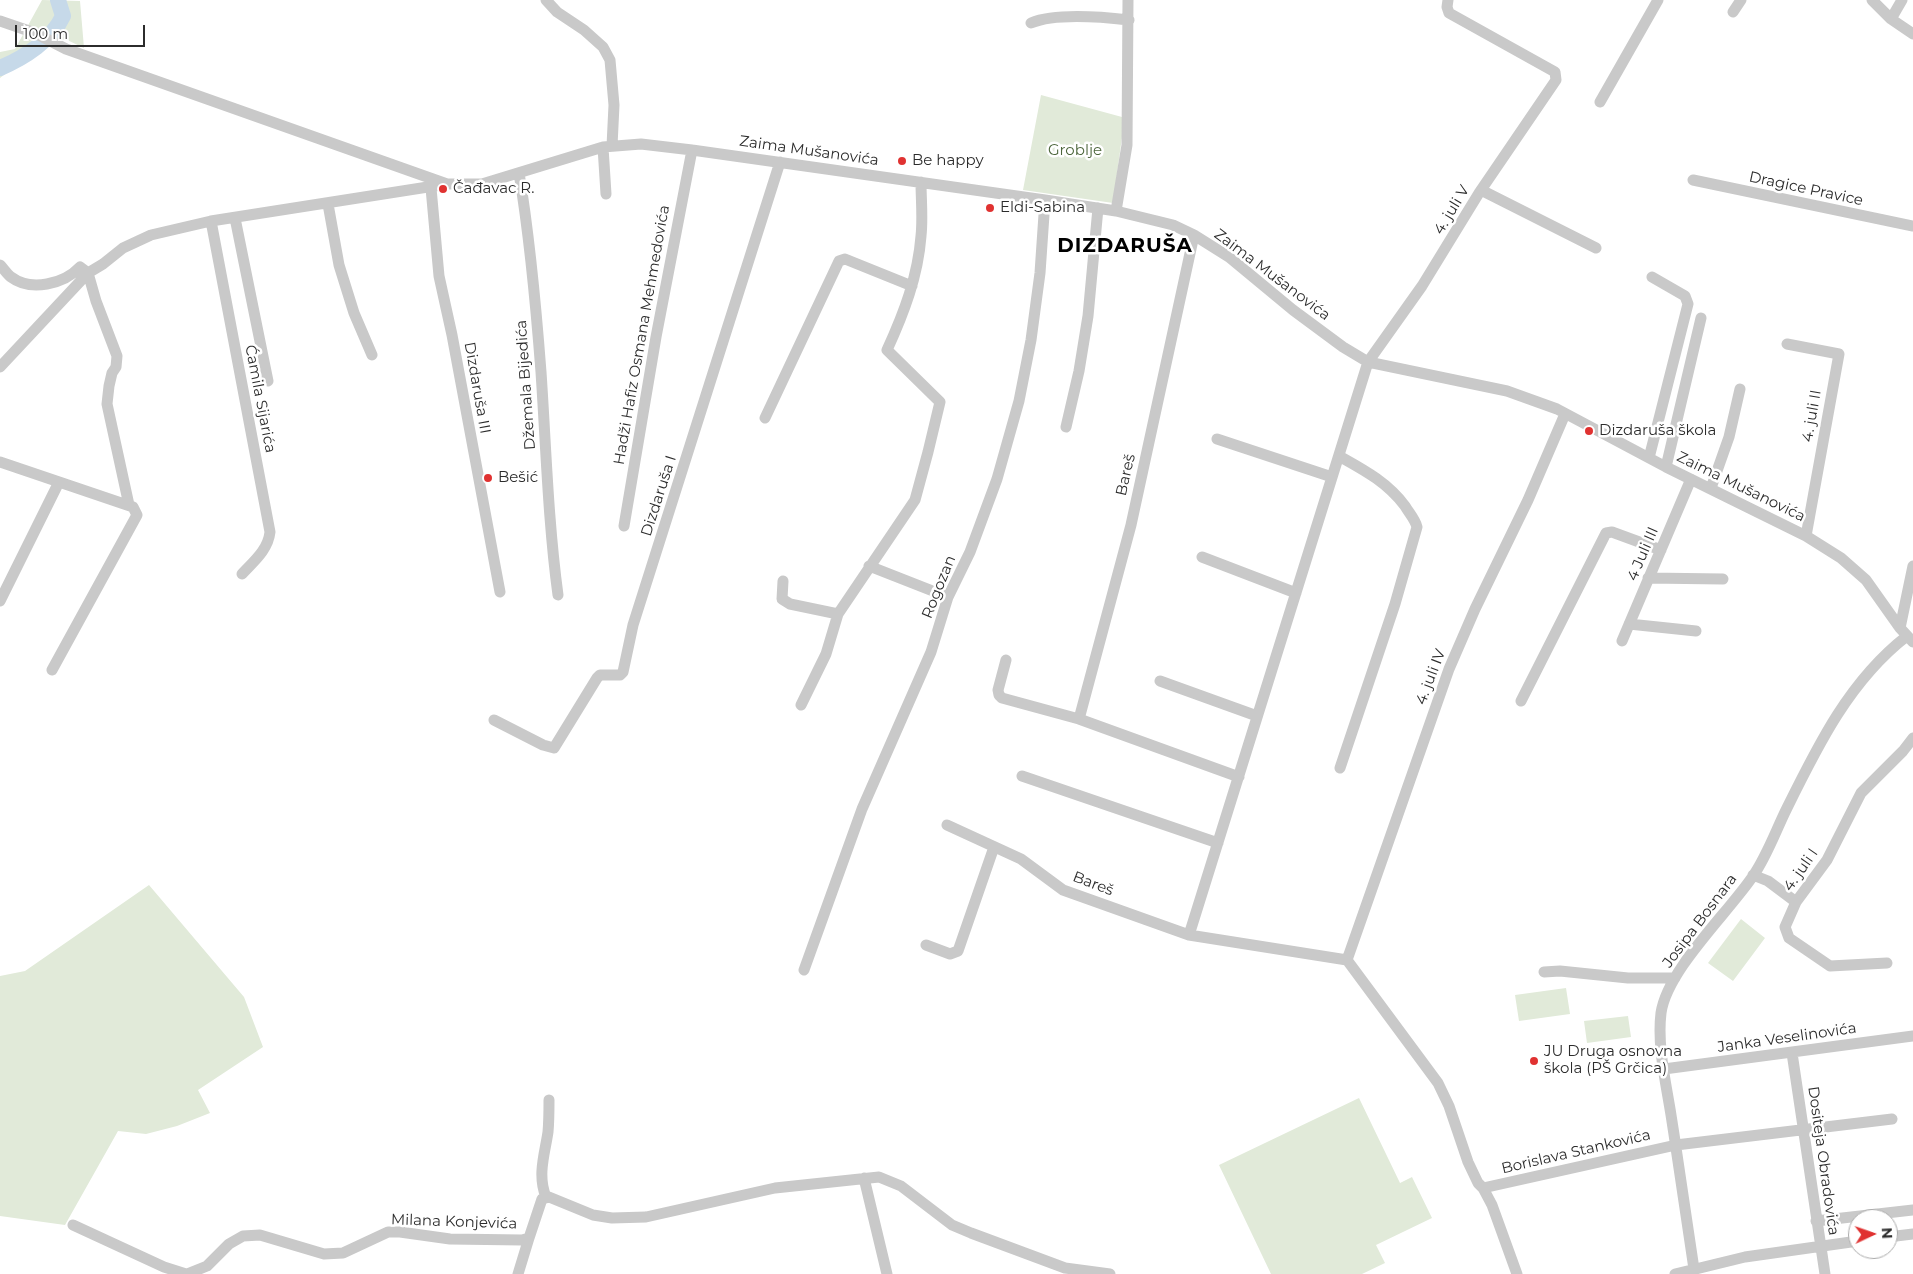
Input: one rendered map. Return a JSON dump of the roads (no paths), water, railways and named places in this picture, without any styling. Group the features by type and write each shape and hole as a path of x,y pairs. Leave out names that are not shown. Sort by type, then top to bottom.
{"street":[{"path":"546,0 557,12 584,30 603,47 610,60 614,105 608,146 606,194"},
{"path":"1116,211 1127,144 1128,0"},
{"name":"4. juli V","path":"1368,362 1422,286 1481,190 1556,80 1555,72 1450,13 1447,8 1448,0"},
{"path":"1600,102 1658,0"},
{"path":"1733,12 1741,0"},
{"path":"1872,0 1891,19 1913,34"},
{"path":"1891,19 1902,0"},
{"path":"1031,23 1040,19 1101,17 1129,20"},
{"path":"0,21 35,33 66,49 447,184"},
{"name":"Zaima Mušanovića","path":"447,184 482,184 608,146 641,144 1098,208 1174,225 1229,257 1293,310 1343,347 1368,362 1470,382 1514,393 1565,414 1666,467 1806,536 1841,558 1866,580 1907,635"},
{"name":"Hadži Hafiz Osmana Mehmedovića","path":"624,526 656,338 692,150"},
{"name":"Dizdaruša I","path":"494,720 543,745 554,748 597,678 600,675 620,675 623,672 633,625 780,162"},
{"name":"Džemala Bijedića","path":"519,173 528,227 541,371 552,548 558,595"},
{"name":"Dragice Pravice","path":"1693,180 1913,226"},
{"path":"801,704 826,654 838,614 915,500 940,402 886,350 902,317 912,286 921,235 921,182"},
{"path":"0,367 88,273 123,248 151,235 212,221 447,184"},
{"name":"Dizdaruša III","path":"431,188 438,276 452,334 500,592"},
{"path":"1481,190 1596,248"},
{"name":"Rogozan","path":"804,970 862,809 931,652 948,597 970,552 997,479 1019,401 1032,340 1040,273 1045,200"},
{"path":"328,204 339,265 354,312 372,355"},
{"path":"1066,427 1079,371 1086,325 1098,208"},
{"name":"Ćamila Sijarića","path":"235,218 268,382"},
{"name":"Ćamila Sijarića","path":"212,221 270,532 269,543 265,549 242,574"},
{"name":"Bareš","path":"1079,719 1131,525 1194,235"},
{"path":"764,418 839,260 846,259 912,286"},
{"path":"0,265 12,278 31,284 47,284 62,280 74,274 80,267 88,273 96,301 117,356 116,367 112,373 109,386 107,404 129,505"},
{"path":"1649,458 1688,304 1685,296 1652,277"},
{"path":"1666,467 1702,318"},
{"name":"4. juli II","path":"1787,344 1839,354 1806,536"},
{"path":"1189,935 1368,362"},
{"path":"1711,488 1729,437 1740,389"},
{"name":"4. juli IV","path":"1347,960 1449,668 1475,609 1528,500 1565,414"},
{"path":"1217,439 1332,477"},
{"path":"1338,456 1373,474 1385,484 1398,497 1417,527 1395,604 1340,768"},
{"path":"2,465 129,505 136,510 137,515 52,670"},
{"name":"4 Juli III","path":"1622,641 1691,479"},
{"path":"0,601 59,482"},
{"path":"1520,701 1606,533 1615,533 1660,550"},
{"path":"1202,557 1296,593"},
{"path":"869,566 948,597"},
{"path":"1907,635 1913,566"},
{"path":"1648,578 1723,579"},
{"path":"783,581 782,599 790,604 838,614"},
{"path":"1629,624 1696,630"},
{"name":"Josipa Bosnara","path":"1694,1269 1664,1069 1660,1029 1661,1012 1670,986 1675,978 1754,875 1807,766 1852,691 1882,656 1907,635"},
{"path":"1006,660 998,690 1002,698 1079,719 1238,777"},
{"path":"1160,681 1257,716"},
{"name":"4. juli I","path":"1887,963 1830,966 1798,945 1787,935 1785,927 1796,902 1828,860 1861,793 1903,751 1913,738"},
{"path":"1022,776 1218,843"},
{"name":"Bareš","path":"947,825 1021,859 1063,890 1189,935 1347,960"},
{"path":"926,946 950,954 958,951 994,846"},
{"path":"1754,875 1768,881 1796,902"},
{"path":"1347,960 1438,1083 1450,1106 1468,1162 1478,1184 1483,1188 1492,1204 1517,1274"},
{"path":"1544,972 1560,971 1628,978 1675,978"},
{"name":"Janka Veselinovića","path":"1664,1069 1913,1036"},
{"name":"Dositeja Obradovića","path":"1792,1053 1825,1274"},
{"path":"549,1100 547,1133 542,1162 544,1192 546,1197 593,1215 612,1218 646,1217 775,1188 879,1177 901,1186 952,1225 971,1234 1065,1268 1110,1274"},
{"name":"Borislava Stankovića","path":"1483,1188 1676,1145 1804,1128 1892,1119"},
{"path":"864,1178 887,1274"},
{"name":"Milana Konjevića","path":"518,1274 542,1199 546,1197"},
{"path":"1816,1221 1913,1210"},
{"name":"Milana Konjevića","path":"72,1225 164,1267 187,1274 207,1266 229,1244 243,1236 260,1235 324,1254 343,1254 388,1232 450,1239 522,1240 528,1238"},
{"path":"1898,1236 1913,1234"},
{"path":"1675,1274 1746,1257 1848,1242"}],"waterway":[{"path":"0,68 28,53 52,33 63,16 58,0"}],"place":[{"name":"Be happy","path":"902,161"},
{"name":"Čađavac R.","path":"443,189"},
{"name":"Eldi-Sabina","path":"990,208"},
{"name":"Dizdaruša škola","path":"1589,431"},
{"name":"Bešić","path":"488,478"},
{"name":"JU Druga osnovna škola (PŠ Grčica)","path":"1534,1061"}],"district":[{"name":"DIZDARUŠA","path":"1125,246"}],"park label":[{"name":"Groblje","path":"1075,151"}]}
